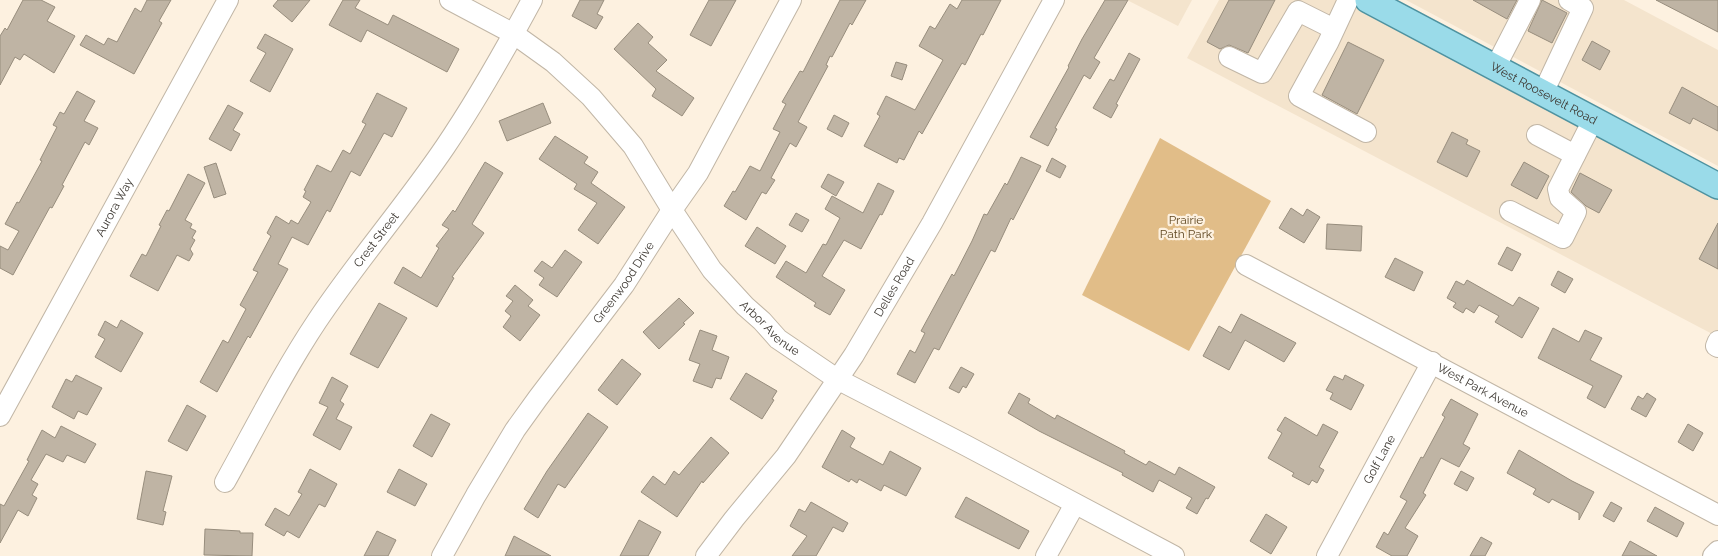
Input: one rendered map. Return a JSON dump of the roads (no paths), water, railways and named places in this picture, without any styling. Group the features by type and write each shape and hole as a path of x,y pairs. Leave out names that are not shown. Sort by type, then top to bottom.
{"main road":[{"name":"West Roosevelt Road","path":"1368,0 1718,186"}],"street":[{"name":"Aurora Way","path":"0,416 228,0"},
{"name":"Arbor Avenue","path":"450,0 514,34 553,62 592,97 633,146 712,270 778,339 837,379 1174,556"},
{"name":"Crest Street","path":"225,482 316,322 353,269 445,148 476,100 532,0"},
{"name":"Greenwood Drive","path":"442,556 494,464 516,430 624,285 698,173 791,0"},
{"name":"Delles Road","path":"706,556 786,456 854,355 932,223 1054,0"},
{"path":"1348,0 1328,43 1299,96 1366,132"},
{"path":"1495,68 1530,0"},
{"path":"1543,93 1583,8 1568,0"},
{"path":"1229,58 1262,73 1298,11 1334,29"},
{"path":"1510,211 1563,238 1576,212 1560,198 1558,189 1593,120"},
{"path":"1537,135 1575,156"},
{"name":"West Park Avenue","path":"1246,264 1718,515"},
{"path":"1718,341 1716,346 1718,347"},
{"name":"Golf Lane","path":"1327,556 1432,362"},
{"path":"1046,556 1075,504"},
{"path":"1712,556 1718,551"}],"park label":[{"name":"Prairie Path Park","path":"1186,227"}]}
